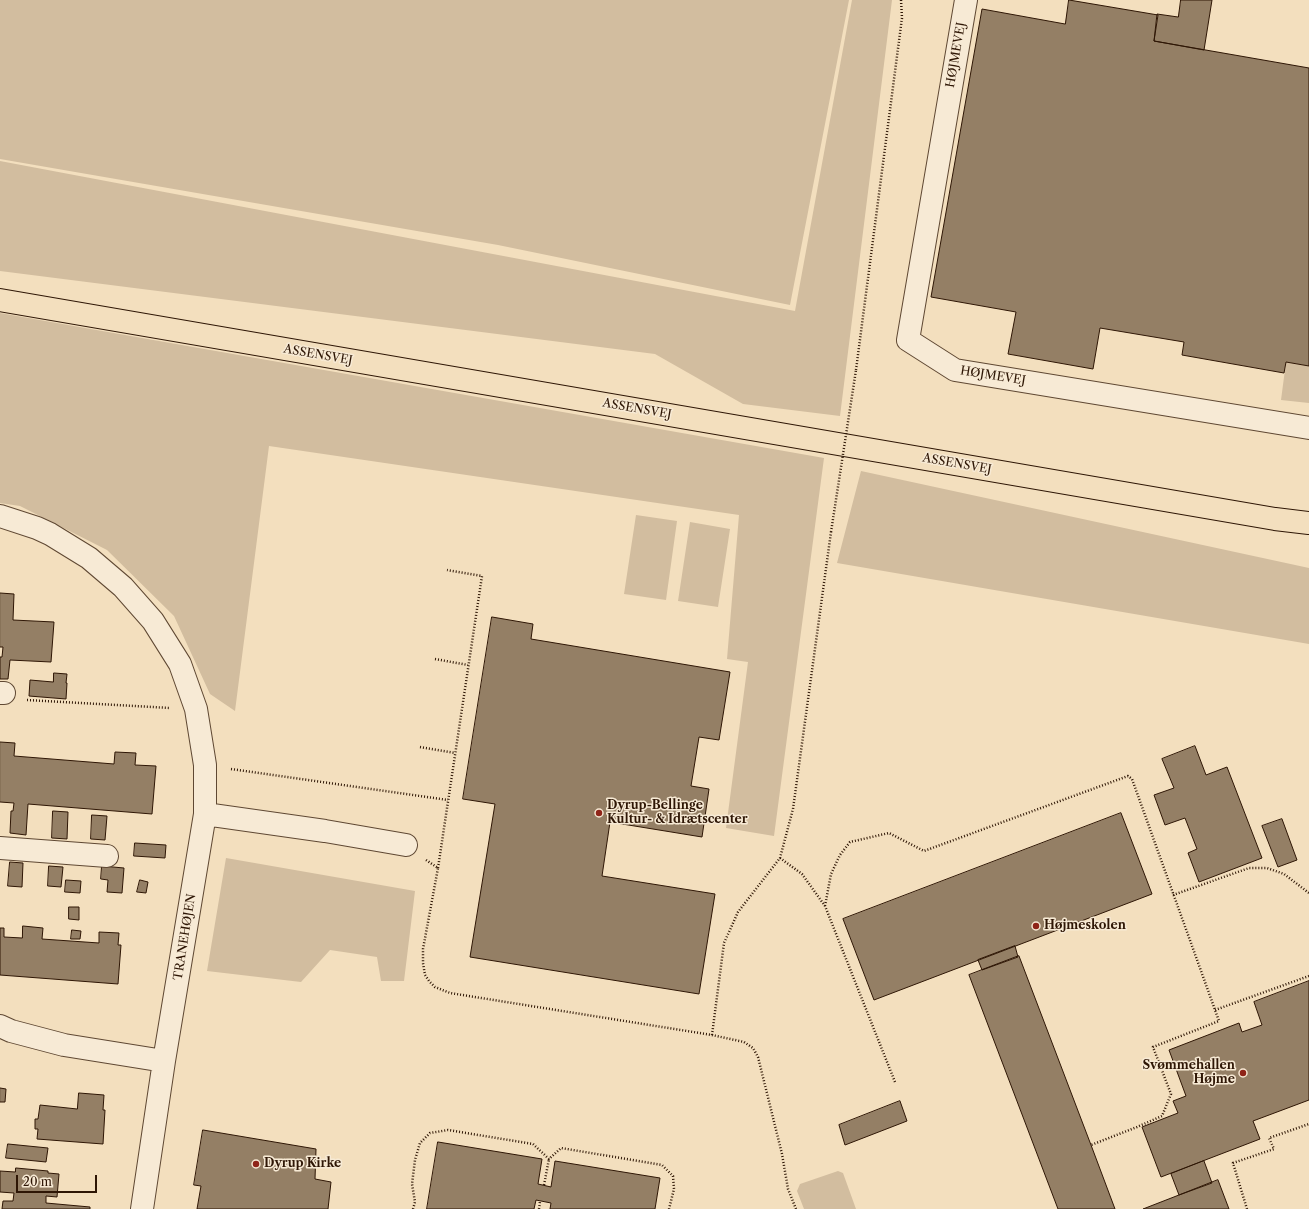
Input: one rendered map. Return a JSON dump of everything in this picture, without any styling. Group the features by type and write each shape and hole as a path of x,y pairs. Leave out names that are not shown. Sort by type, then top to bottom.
{"main road":[{"name":"ASSENSVEJ","path":"0,300 1275,519 1308,531"}],"street":[{"name":"HØJMEVEJ","path":"966,0 908,340 955,370 1309,428"},
{"name":"TRANEHØJEN","path":"0,516 37,528 50,534 89,558 123,588 153,621 180,664 196,709 205,765 205,814 164,1061 142,1209"},
{"path":"205,814 325,831 406,845"},
{"path":"0,848 107,856"},
{"path":"0,1026 11,1031 64,1045 164,1061"}],"path":[{"path":"712,1035 724,943 738,912 780,858 793,809 831,532 856,370 902,18 901,0"},
{"path":"447,570 482,576 438,868 424,948 423,963 425,975 435,987 450,993 712,1035 744,1042 753,1048 758,1057 782,1154 788,1189 796,1209"},
{"path":"435,659 468,665"},
{"path":"2,693 20,700 196,709"},
{"path":"420,747 455,753"},
{"path":"205,765 448,800"},
{"path":"825,906 831,874 840,855 850,842 889,833 924,851 1128,776 1132,779 1219,1021 1153,1047 1171,1094 1162,1116 1091,1145"},
{"path":"406,845 438,868"},
{"path":"780,858 802,874 825,906 895,1082"},
{"path":"1173,895 1249,868 1267,868 1284,874 1309,893"},
{"path":"1215,1010 1309,976"},
{"path":"1247,1209 1232,1163 1274,1149 1269,1138 1309,1124"},
{"path":"413,1209 415,1202 412,1184 415,1160 420,1143 430,1133 448,1130 533,1144 548,1159"},
{"path":"544,1185 548,1159 561,1148 662,1165 673,1176 674,1189 669,1209"},
{"path":"539,1209 540,1201"}],"shaded area":[{"path":"0,0 849,0 790,305 498,245 0,159"},
{"path":"852,0 892,0 840,416 743,404 655,354 0,271 0,161 795,311"},
{"path":"0,313 824,458 774,836 726,828 748,662 727,659 739,515 269,446 235,711 210,694 174,616 107,550 20,506 0,503"},
{"path":"1286,362 1309,366 1309,403 1281,400"},
{"path":"861,471 1309,568 1309,644 837,563"},
{"path":"636,515 677,521 666,600 624,594"},
{"path":"690,522 730,529 718,607 678,601"},
{"path":"226,858 415,891 404,981 381,981 377,957 330,950 301,982 207,971"},
{"path":"838,1171 843,1173 856,1209 804,1209 797,1191 800,1184"}],"building":[{"path":"1069,0 1158,15 1154,41 1309,68 1309,366 1286,362 1284,373 1182,355 1184,342 1100,328 1093,369 1008,354 1016,312 931,297 982,9 1065,24"},
{"path":"1181,0 1212,0 1204,50 1154,41 1157,14 1178,17"},
{"path":"0,593 14,594 13,620 54,622 51,662 10,660 8,679 0,679 0,657 2,657 3,647 0,647"},
{"name":"Dyrup-Bellinge Kultur- & Idrætscenter","path":"492,617 533,624 531,639 730,672 719,740 699,737 691,786 709,789 702,837 610,822 602,876 715,894 699,994 470,957 495,804 463,799"},
{"path":"54,673 67,674 66,699 29,696 30,680 53,682"},
{"path":"0,742 15,743 14,756 114,764 115,752 136,753 135,765 156,766 152,814 28,804 26,835 10,833 11,811 13,811 14,803 0,802"},
{"path":"1195,746 1206,775 1227,767 1262,858 1199,882 1188,853 1197,849 1185,818 1165,825 1154,795 1174,788 1162,759"},
{"path":"53,811 68,812 67,839 52,838"},
{"path":"1121,813 1152,894 874,1000 843,919"},
{"path":"92,815 107,816 105,840 91,839"},
{"path":"1282,819 1297,860 1278,867 1262,826"},
{"path":"135,843 166,845 165,858 134,856"},
{"path":"10,862 23,863 22,887 8,886"},
{"path":"49,866 63,867 61,887 48,886"},
{"path":"102,866 124,868 122,893 107,892 108,880 101,879"},
{"path":"66,880 81,881 80,893 65,892"},
{"path":"140,880 148,882 146,893 137,892"},
{"path":"69,907 79,907 79,920 69,919"},
{"path":"23,926 43,928 42,939 99,943 99,932 119,933 118,945 121,945 118,984 0,975 0,928 4,928 4,937 22,938"},
{"path":"72,930 81,931 80,939 71,939"},
{"path":"1015,946 1018,957 982,970 978,960"},
{"path":"1019,956 1115,1209 1058,1209 969,975"},
{"name":"Svømmehallen Højme","path":"1309,981 1309,1100 1253,1121 1260,1139 1161,1177 1142,1127 1178,1113 1173,1101 1186,1096 1169,1050 1239,1023 1242,1032 1262,1025 1254,1002"},
{"path":"0,1088 6,1089 5,1102 0,1102"},
{"path":"79,1093 104,1095 103,1110 105,1110 103,1144 37,1139 38,1129 35,1129 35,1119 38,1119 40,1105 77,1109"},
{"path":"900,1101 907,1121 845,1145 839,1125"},
{"name":"Dyrup Kirke","path":"203,1130 316,1149 315,1179 331,1182 328,1209 197,1209 201,1186 194,1185"},
{"path":"438,1142 542,1159 538,1184 551,1187 555,1161 660,1178 655,1209 550,1209 551,1203 536,1200 534,1209 427,1209"},
{"path":"8,1144 48,1148 46,1162 6,1158"},
{"path":"1204,1161 1212,1183 1179,1195 1171,1174"},
{"path":"16,1168 48,1171 48,1173 59,1174 57,1197 46,1196 46,1203 90,1207 90,1209 2,1209 3,1201 13,1201 14,1193 0,1192 0,1171 15,1172"},
{"path":"1218,1180 1229,1209 1143,1209 1179,1195"}],"place":[{"name":"Dyrup-Bellinge Kultur- & Idrætscenter","path":"599,813"},
{"name":"Højmeskolen","path":"1036,926"},
{"name":"Svømmehallen Højme","path":"1243,1073"},
{"name":"Dyrup Kirke","path":"256,1164"}]}
